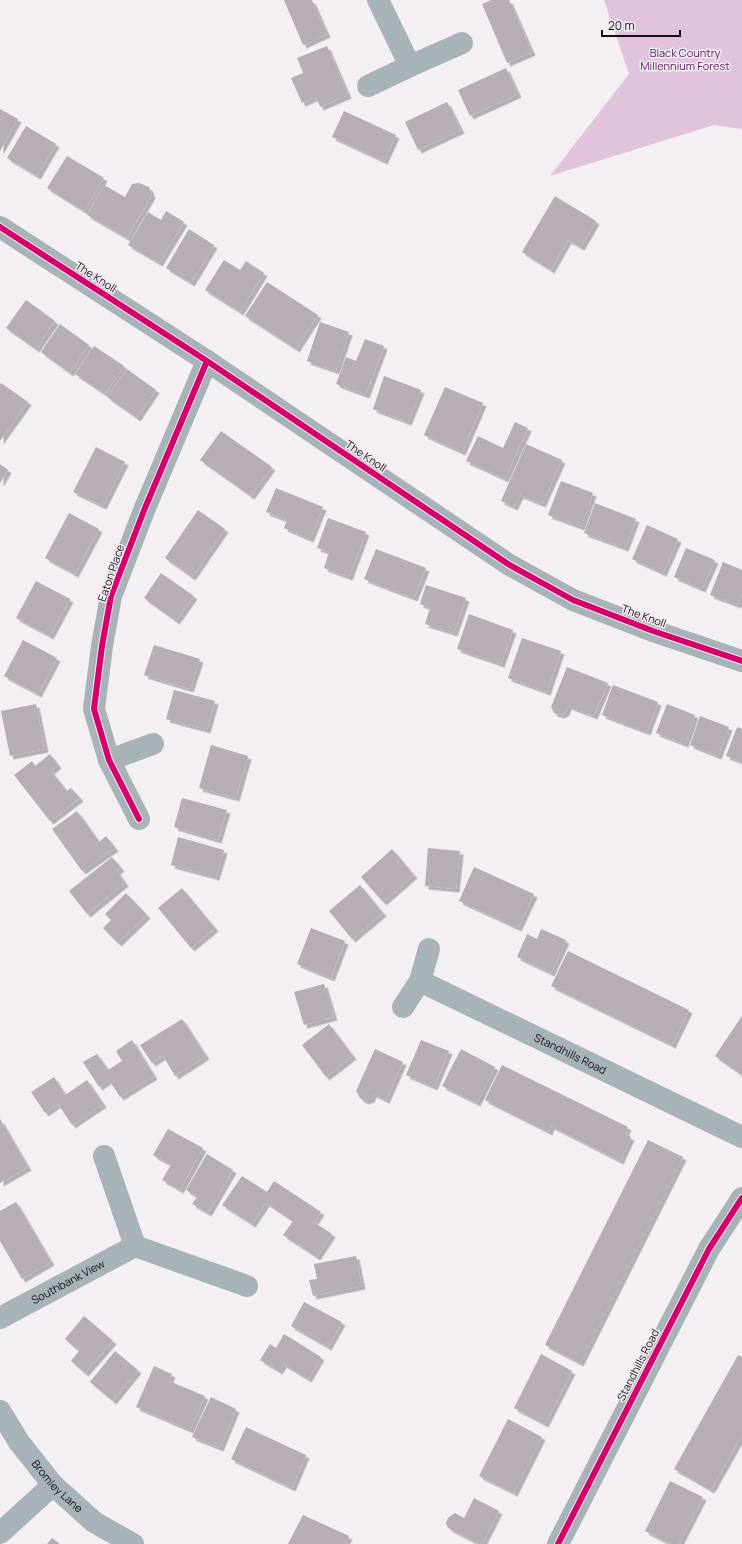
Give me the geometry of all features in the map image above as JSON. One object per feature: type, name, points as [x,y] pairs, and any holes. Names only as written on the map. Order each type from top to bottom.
[{"type":"street","points":[[378,0],[410,66]]},
{"type":"street","points":[[368,86],[462,43]]},
{"type":"street","name":"The Knoll","points":[[1,232],[207,361],[508,564],[567,596],[653,631],[742,661]]},
{"type":"street","name":"Eaton Place","points":[[139,819],[109,760],[94,709],[102,646],[111,596],[145,508],[207,361]]},
{"type":"street","points":[[109,760],[153,744]]},
{"type":"street","points":[[403,1007],[420,981],[428,949]]},
{"type":"street","name":"Standhills Road","points":[[420,981],[742,1137]]},
{"type":"street","points":[[104,1156],[135,1246],[247,1286]]},
{"type":"street","name":"Standhills Road","points":[[558,1544],[709,1249],[742,1198]]},
{"type":"street","name":"Southbank View","points":[[0,1318],[135,1246]]},
{"type":"street","name":"Bromley Lane","points":[[0,1411],[19,1442],[53,1485],[94,1522],[133,1544]]},
{"type":"street","points":[[0,1533],[53,1485]]},
{"type":"green space","name":"Black Country Millennium Forest","points":[[604,0],[742,0],[742,129],[714,125],[550,176],[629,74]]},
{"type":"building","points":[[284,0],[312,0],[327,34],[303,45]]},
{"type":"building","points":[[491,0],[509,0],[532,52],[507,63],[482,4]]},
{"type":"building","points":[[327,46],[348,95],[320,107],[316,97],[302,103],[291,78],[303,73],[297,58]]},
{"type":"building","points":[[506,68],[518,94],[470,116],[458,90]]},
{"type":"building","points":[[447,102],[461,130],[418,150],[405,122]]},
{"type":"building","points":[[0,109],[18,119],[0,151]]},
{"type":"building","points":[[344,111],[396,135],[384,161],[332,137]]},
{"type":"building","points":[[26,126],[56,144],[37,176],[7,158]]},
{"type":"building","points":[[67,156],[104,178],[84,211],[47,188]]},
{"type":"building","points":[[139,183],[149,187],[152,195],[127,238],[87,215],[104,185],[125,197],[132,184]]},
{"type":"building","points":[[555,196],[596,221],[581,247],[568,240],[551,270],[522,252]]},
{"type":"building","points":[[166,211],[184,222],[159,263],[128,245],[148,212],[161,220]]},
{"type":"building","points":[[189,229],[214,245],[191,283],[166,268]]},
{"type":"building","points":[[224,260],[240,270],[246,261],[264,273],[240,312],[205,290]]},
{"type":"building","points":[[267,282],[318,315],[296,349],[245,316]]},
{"type":"building","points":[[26,300],[55,321],[36,349],[6,328]]},
{"type":"building","points":[[320,322],[349,332],[336,371],[307,361]]},
{"type":"building","points":[[60,324],[89,345],[70,373],[41,352]]},
{"type":"building","points":[[365,339],[384,346],[366,395],[336,384],[346,357],[356,361]]},
{"type":"building","points":[[94,346],[124,366],[105,394],[75,374]]},
{"type":"building","points":[[127,369],[156,390],[137,418],[107,397]]},
{"type":"building","points":[[384,376],[421,390],[408,422],[373,409]]},
{"type":"building","points":[[1,383],[28,402],[0,441],[0,384]]},
{"type":"building","points":[[445,387],[483,403],[462,452],[424,435]]},
{"type":"building","points":[[515,422],[528,428],[505,479],[466,461],[478,436],[503,448]]},
{"type":"building","points":[[221,431],[272,467],[251,496],[200,460]]},
{"type":"building","points":[[526,444],[562,460],[542,504],[520,495],[514,507],[501,501]]},
{"type":"building","points":[[96,447],[125,462],[103,506],[73,492]]},
{"type":"building","points":[[0,464],[8,470],[0,483]]},
{"type":"building","points":[[561,481],[593,493],[581,527],[548,515]]},
{"type":"building","points":[[276,488],[323,507],[310,539],[284,528],[287,520],[266,512]]},
{"type":"building","points":[[595,503],[636,519],[625,548],[584,533]]},
{"type":"building","points":[[198,510],[225,529],[192,577],[165,558]]},
{"type":"building","points":[[69,513],[99,529],[75,574],[45,558]]},
{"type":"building","points":[[328,518],[366,532],[349,577],[324,568],[329,552],[317,548]]},
{"type":"building","points":[[647,525],[678,539],[663,573],[632,559]]},
{"type":"building","points":[[686,548],[715,560],[702,589],[674,577]]},
{"type":"building","points":[[376,549],[426,568],[414,598],[364,579]]},
{"type":"building","points":[[723,562],[742,570],[742,594],[738,605],[710,595]]},
{"type":"building","points":[[161,573],[194,596],[176,621],[144,598]]},
{"type":"building","points":[[36,581],[70,599],[50,636],[16,618]]},
{"type":"building","points":[[426,585],[466,598],[454,633],[425,624],[430,608],[420,604]]},
{"type":"building","points":[[469,614],[513,630],[501,664],[457,649]]},
{"type":"building","points":[[522,638],[561,651],[547,692],[508,678]]},
{"type":"building","points":[[23,640],[57,658],[38,694],[4,676]]},
{"type":"building","points":[[154,645],[200,659],[190,689],[144,675]]},
{"type":"building","points":[[567,667],[608,683],[594,716],[568,706],[566,712],[561,715],[554,713],[551,707]]},
{"type":"building","points":[[613,685],[658,702],[647,732],[602,715]]},
{"type":"building","points":[[174,690],[215,701],[207,730],[166,719]]},
{"type":"building","points":[[36,704],[45,749],[10,756],[1,711]]},
{"type":"building","points":[[667,704],[695,715],[685,744],[656,733]]},
{"type":"building","points":[[700,716],[729,727],[718,756],[690,745]]},
{"type":"building","points":[[737,727],[742,729],[742,762],[726,756]]},
{"type":"building","points":[[211,745],[248,756],[236,798],[199,788]]},
{"type":"building","points":[[50,754],[58,765],[51,771],[67,791],[71,788],[80,798],[50,821],[14,775],[32,761],[35,766]]},
{"type":"building","points":[[182,798],[227,810],[218,840],[174,827]]},
{"type":"building","points":[[77,811],[99,842],[106,836],[115,848],[82,871],[52,829]]},
{"type":"building","points":[[178,837],[224,850],[216,877],[171,865]]},
{"type":"building","points":[[428,848],[460,851],[456,889],[425,886]]},
{"type":"building","points":[[392,849],[414,875],[383,902],[361,877]]},
{"type":"building","points":[[112,857],[121,868],[117,871],[125,883],[87,914],[69,891]]},
{"type":"building","points":[[474,867],[534,894],[518,928],[459,901]]},
{"type":"building","points":[[360,885],[383,913],[352,939],[329,911]]},
{"type":"building","points":[[182,888],[215,928],[191,948],[158,908]]},
{"type":"building","points":[[126,893],[147,915],[118,943],[103,928],[111,920],[105,914]]},
{"type":"building","points":[[311,928],[345,941],[331,978],[297,964]]},
{"type":"building","points":[[541,929],[566,940],[551,973],[517,957],[527,934],[537,939]]},
{"type":"building","points":[[568,951],[689,1010],[672,1045],[551,986]]},
{"type":"building","points":[[324,984],[334,1017],[304,1025],[294,992]]},
{"type":"building","points":[[742,1016],[742,1075],[715,1056]]},
{"type":"building","points":[[182,1019],[206,1056],[175,1076],[163,1056],[152,1063],[140,1045]]},
{"type":"building","points":[[329,1024],[353,1056],[326,1077],[302,1045]]},
{"type":"building","points":[[132,1040],[154,1076],[120,1097],[109,1080],[99,1087],[83,1062],[97,1054],[108,1070],[122,1061],[116,1051]]},
{"type":"building","points":[[421,1040],[449,1051],[434,1087],[406,1075]]},
{"type":"building","points":[[375,1049],[403,1062],[386,1100],[373,1094],[371,1099],[365,1101],[360,1098],[356,1091]]},
{"type":"building","points":[[461,1049],[495,1067],[477,1103],[442,1086]]},
{"type":"building","points":[[502,1065],[628,1127],[625,1134],[631,1137],[620,1161],[551,1126],[549,1132],[485,1100]]},
{"type":"building","points":[[54,1077],[65,1095],[87,1080],[103,1104],[72,1125],[58,1104],[45,1113],[31,1092]]},
{"type":"building","points":[[0,1119],[28,1167],[0,1183]]},
{"type":"building","points":[[168,1129],[203,1148],[180,1190],[162,1180],[171,1165],[153,1155]]},
{"type":"building","points":[[648,1140],[683,1157],[580,1363],[545,1345]]},
{"type":"building","points":[[207,1154],[233,1170],[208,1213],[192,1204],[197,1197],[186,1190]]},
{"type":"building","points":[[242,1176],[267,1192],[274,1181],[321,1212],[314,1222],[332,1234],[317,1257],[283,1235],[293,1221],[266,1203],[252,1224],[222,1205]]},
{"type":"building","points":[[16,1202],[51,1262],[22,1279],[0,1241],[0,1211]]},
{"type":"building","points":[[356,1256],[362,1286],[313,1296],[309,1280],[317,1279],[314,1264]]},
{"type":"building","points":[[304,1302],[342,1322],[328,1347],[291,1326]]},
{"type":"building","points":[[84,1316],[113,1341],[85,1373],[71,1361],[79,1351],[65,1339]]},
{"type":"building","points":[[284,1334],[321,1357],[308,1379],[283,1364],[279,1371],[260,1360],[270,1344],[276,1348]]},
{"type":"building","points":[[115,1351],[138,1370],[113,1401],[90,1382]]},
{"type":"building","points":[[541,1354],[572,1371],[545,1424],[514,1408]]},
{"type":"building","points":[[738,1355],[742,1357],[742,1435],[711,1490],[674,1469]]},
{"type":"building","points":[[154,1366],[172,1374],[169,1381],[205,1396],[190,1430],[136,1407]]},
{"type":"building","points":[[211,1397],[236,1409],[220,1448],[192,1437]]},
{"type":"building","points":[[508,1419],[542,1437],[514,1493],[479,1476]]},
{"type":"building","points":[[246,1427],[306,1455],[292,1488],[231,1459]]},
{"type":"building","points":[[670,1481],[703,1497],[679,1544],[670,1544],[645,1531]]},
{"type":"building","points":[[474,1498],[499,1511],[482,1544],[479,1544],[448,1528],[446,1523],[448,1518],[455,1513],[464,1518]]},
{"type":"building","points":[[303,1515],[349,1536],[345,1544],[288,1544]]},
{"type":"building","points":[[52,1538],[60,1544],[47,1544]]},
{"type":"cycle path","points":[[0,227],[207,361],[508,564],[573,600],[653,631],[742,661]]},
{"type":"cycle path","points":[[139,819],[109,760],[94,709],[102,646],[111,596],[145,508],[207,361]]},
{"type":"cycle path","points":[[558,1544],[709,1249],[742,1198]]}]
